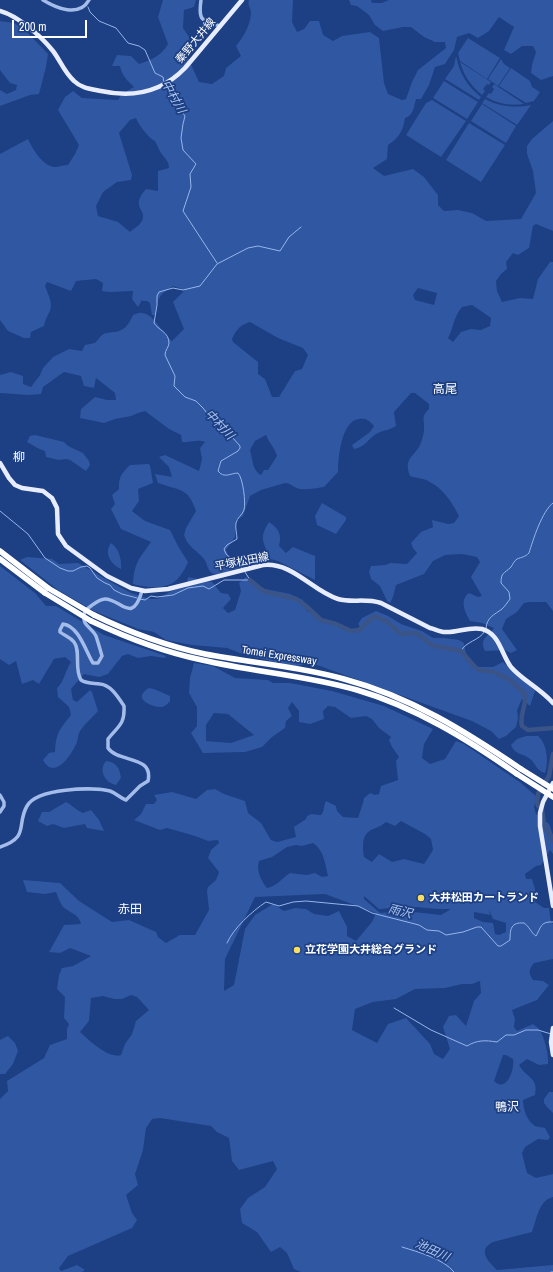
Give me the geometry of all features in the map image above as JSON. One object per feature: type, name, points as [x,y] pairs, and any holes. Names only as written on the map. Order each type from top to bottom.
[{"type":"highway","name":"Tomei Expressway","points":[[0,551],[46,591],[94,615],[143,636],[188,650],[344,678],[413,703],[455,725],[553,789]]},
{"type":"highway","name":"Tomei Expressway","points":[[0,559],[91,621],[139,642],[184,656],[227,665],[309,678],[370,694],[410,710],[438,724],[479,748],[553,797]]},
{"type":"main road","name":"秦野大井線","points":[[0,11],[14,16],[42,39],[70,77],[82,86],[88,89],[119,94],[135,94],[150,91],[168,83],[180,73],[242,0]]},
{"type":"main road","name":"平塚松田線","points":[[0,463],[15,485],[22,488],[43,491],[52,498],[57,508],[58,534],[66,546],[118,583],[142,592],[168,589],[268,564],[284,567],[320,591],[339,599],[347,601],[373,601],[438,631],[447,632],[473,628],[487,631],[495,637],[500,644],[511,667],[548,697],[553,703]]},
{"type":"main road","points":[[553,783],[543,802],[540,813],[540,826],[553,906]]},
{"type":"main road","points":[[553,1028],[551,1046],[553,1055]]},
{"type":"street","points":[[43,0],[56,7],[72,10],[85,6],[90,0]]},
{"type":"street","points":[[201,0],[201,18],[205,22],[220,26]]},
{"type":"street","points":[[0,847],[18,837],[26,806],[38,798],[54,792],[86,788],[109,791],[126,800],[140,786],[148,781],[149,772],[146,767],[113,753],[107,745],[108,739],[121,725],[124,706],[108,687],[103,684],[87,683],[81,680],[78,675],[76,644],[60,632],[63,624],[69,626],[82,640],[93,662],[98,663],[102,656],[100,648],[95,634],[84,621],[85,612],[95,603],[103,599],[126,608],[134,606],[142,592]]},
{"type":"street","points":[[0,795],[4,802],[4,806],[0,812]]},
{"type":"shaded area","points":[[163,0],[196,0],[194,7],[184,10],[183,28],[189,37],[188,58],[199,82],[212,84],[224,76],[226,68],[241,56],[236,46],[248,27],[251,13],[248,3],[249,0],[293,0],[292,22],[297,32],[304,29],[310,21],[319,21],[323,35],[333,41],[342,36],[370,32],[379,38],[384,83],[388,94],[402,100],[406,99],[418,70],[446,48],[445,42],[435,42],[424,37],[411,27],[383,31],[375,25],[369,15],[357,6],[351,5],[349,0],[371,0],[372,3],[382,3],[389,0],[553,0],[553,76],[541,80],[531,73],[536,52],[533,46],[522,46],[511,54],[504,50],[514,27],[499,17],[489,31],[478,38],[469,33],[457,37],[454,50],[445,64],[435,67],[429,85],[421,99],[416,99],[413,111],[408,117],[405,118],[400,134],[388,145],[387,159],[373,168],[384,176],[413,169],[424,177],[438,195],[438,205],[444,211],[458,210],[472,213],[486,221],[521,219],[536,193],[533,171],[527,154],[527,146],[532,139],[553,121],[553,231],[536,224],[533,226],[529,248],[518,255],[513,253],[506,262],[507,269],[496,281],[497,291],[502,302],[520,298],[533,299],[538,279],[550,262],[553,262],[553,611],[546,602],[524,603],[517,612],[506,619],[502,629],[517,650],[511,653],[505,650],[485,651],[483,647],[484,640],[494,628],[482,623],[470,621],[466,614],[464,599],[466,596],[469,593],[478,597],[482,596],[471,577],[480,562],[477,557],[462,554],[445,555],[433,561],[424,574],[396,585],[390,603],[387,601],[380,586],[371,579],[369,572],[371,566],[386,565],[390,563],[407,564],[417,553],[411,543],[421,532],[433,527],[432,520],[448,524],[454,523],[459,516],[450,500],[434,484],[426,480],[410,476],[408,470],[409,461],[420,445],[424,433],[424,417],[429,409],[429,404],[415,393],[411,393],[394,412],[396,426],[378,433],[358,448],[354,449],[352,445],[370,432],[374,426],[366,419],[355,420],[350,424],[346,429],[341,443],[338,472],[324,487],[300,489],[285,483],[261,490],[250,496],[243,516],[236,520],[235,537],[226,550],[229,557],[239,568],[214,574],[210,572],[204,559],[190,546],[184,535],[186,528],[196,511],[193,503],[182,491],[158,483],[155,474],[172,477],[169,467],[159,457],[165,455],[199,471],[202,459],[200,448],[205,442],[182,442],[181,435],[169,429],[145,411],[104,423],[80,418],[81,409],[95,397],[107,400],[116,400],[115,393],[96,378],[94,388],[84,386],[81,376],[64,372],[43,387],[41,394],[29,395],[0,393],[0,375],[11,372],[23,376],[23,384],[31,387],[40,375],[43,368],[53,357],[69,349],[82,351],[85,345],[95,343],[104,334],[117,332],[123,329],[133,315],[141,313],[147,314],[172,341],[184,329],[173,302],[185,290],[173,286],[164,292],[158,301],[155,315],[152,315],[150,303],[147,301],[142,300],[138,307],[132,299],[133,291],[102,291],[103,283],[96,279],[76,281],[71,291],[47,282],[45,286],[51,302],[51,308],[44,326],[31,332],[30,338],[24,338],[8,331],[0,320],[0,154],[28,139],[38,156],[46,164],[55,167],[68,165],[79,145],[58,110],[65,97],[73,91],[82,98],[118,100],[122,94],[134,87],[123,75],[120,66],[112,66],[117,55],[131,56],[139,64],[152,59],[162,52],[168,44],[158,17]],"holes":[[[136,118],[144,131],[155,141],[169,166],[169,168],[158,171],[158,191],[146,189],[141,195],[139,204],[143,214],[142,221],[130,232],[118,222],[98,216],[96,206],[103,192],[117,182],[131,180],[132,175],[119,133],[130,120]],[[418,288],[437,293],[434,305],[415,300],[413,295]],[[472,305],[481,311],[491,318],[490,326],[481,330],[471,329],[461,332],[453,342],[448,338],[457,315],[462,307]],[[250,322],[278,338],[303,348],[308,355],[302,369],[295,371],[279,397],[272,397],[265,379],[258,374],[258,362],[233,342],[232,339],[235,333]],[[266,435],[277,456],[268,470],[264,470],[261,475],[254,468],[250,450],[255,441]]]},
{"type":"shaded area","points":[[0,21],[14,23],[24,29],[48,54],[39,94],[30,95],[0,106],[0,90],[7,94],[16,90],[17,85],[10,83],[0,70]]},
{"type":"shaded area","points":[[468,38],[500,58],[487,79],[460,61],[458,53]]},
{"type":"shaded area","points":[[456,56],[465,79],[481,97],[479,100],[445,79],[454,66]]},
{"type":"shaded area","points":[[501,59],[504,64],[510,68],[498,86],[488,79]]},
{"type":"shaded area","points":[[460,62],[491,82],[483,89],[485,91],[482,95],[468,80]]},
{"type":"shaded area","points":[[511,68],[530,81],[532,87],[540,92],[534,101],[526,103],[499,86]]},
{"type":"shaded area","points":[[444,81],[478,102],[467,119],[433,98]]},
{"type":"shaded area","points":[[494,84],[524,104],[505,104],[486,97],[489,93],[491,94],[494,89],[492,87]]},
{"type":"shaded area","points":[[485,99],[496,104],[507,106],[531,105],[517,125],[482,103]]},
{"type":"shaded area","points":[[432,100],[466,121],[441,157],[406,135],[426,103]]},
{"type":"shaded area","points":[[482,104],[516,126],[506,143],[471,121]]},
{"type":"shaded area","points":[[469,123],[505,145],[481,182],[446,160]]},
{"type":"shaded area","points":[[35,435],[64,442],[68,446],[83,453],[90,465],[86,471],[70,460],[59,460],[46,457],[45,451],[27,442],[30,436]]},
{"type":"shaded area","points":[[130,465],[150,465],[153,483],[138,489],[139,501],[132,511],[145,521],[170,530],[188,562],[183,572],[174,582],[159,587],[146,587],[133,584],[136,566],[151,542],[121,529],[111,509],[115,504],[112,495],[119,489],[119,481],[124,471]]},
{"type":"shaded area","points":[[322,503],[346,517],[346,520],[336,534],[317,525],[315,516]]},
{"type":"shaded area","points":[[269,522],[279,532],[279,546],[286,553],[293,547],[315,556],[315,580],[278,561],[270,559],[263,540],[264,533]]},
{"type":"shaded area","points":[[111,543],[114,545],[119,554],[121,569],[112,562],[108,555]]},
{"type":"shaded area","points":[[27,557],[52,559],[59,564],[78,563],[131,593],[150,599],[158,599],[173,590],[186,587],[188,577],[212,582],[221,593],[228,594],[231,599],[223,608],[228,613],[235,610],[241,591],[239,583],[246,577],[265,589],[290,594],[303,600],[307,611],[331,622],[357,631],[361,628],[358,624],[362,618],[376,611],[401,624],[422,631],[433,638],[459,640],[464,643],[465,651],[468,657],[478,667],[493,667],[503,662],[535,691],[530,706],[522,699],[517,710],[518,718],[516,727],[506,736],[499,739],[491,731],[472,721],[317,665],[288,665],[245,655],[227,648],[192,645],[166,640],[154,632],[138,629],[94,611],[58,590],[20,560]]},
{"type":"shaded area","points":[[0,566],[35,593],[46,606],[56,606],[104,635],[166,656],[165,658],[151,656],[138,658],[128,654],[122,656],[108,674],[99,677],[84,674],[71,689],[73,700],[77,702],[90,690],[98,711],[85,724],[79,733],[75,747],[67,759],[57,767],[52,768],[47,766],[43,760],[49,753],[55,752],[56,740],[59,732],[71,715],[69,707],[58,697],[57,688],[71,662],[65,657],[54,659],[39,684],[33,680],[22,684],[16,661],[9,665],[0,659]]},
{"type":"shaded area","points":[[194,663],[213,666],[235,678],[268,680],[273,683],[290,683],[332,691],[384,706],[433,729],[424,744],[422,758],[430,764],[445,759],[456,741],[464,744],[521,783],[537,797],[534,807],[536,814],[549,824],[553,835],[553,854],[550,850],[541,865],[536,866],[525,874],[526,879],[532,879],[535,889],[535,902],[544,908],[549,908],[551,923],[553,924],[553,959],[534,963],[530,969],[530,975],[533,980],[543,981],[549,985],[537,1000],[512,1010],[515,1019],[514,1027],[517,1031],[533,1024],[538,1027],[547,1050],[548,1064],[539,1065],[527,1059],[519,1065],[534,1081],[536,1089],[535,1095],[523,1100],[526,1114],[532,1124],[545,1128],[550,1137],[548,1140],[538,1139],[525,1147],[522,1153],[527,1173],[536,1178],[553,1174],[553,1197],[544,1202],[541,1206],[532,1232],[493,1242],[488,1245],[485,1252],[490,1263],[497,1270],[553,1265],[553,1272],[301,1272],[294,1269],[287,1253],[280,1247],[271,1252],[257,1232],[242,1223],[240,1209],[248,1198],[265,1187],[277,1169],[273,1161],[239,1170],[232,1161],[229,1138],[217,1132],[211,1126],[160,1118],[152,1119],[146,1128],[143,1150],[135,1174],[138,1185],[126,1195],[132,1213],[137,1220],[132,1228],[68,1256],[59,1268],[61,1271],[77,1265],[85,1270],[82,1272],[0,1272],[0,1099],[8,1091],[7,1081],[44,1058],[50,1045],[67,1039],[67,1029],[69,1024],[64,1018],[65,997],[57,989],[59,975],[62,968],[73,966],[91,956],[70,948],[60,953],[49,952],[64,925],[81,924],[80,921],[76,916],[63,907],[56,892],[45,894],[27,892],[23,880],[60,883],[79,901],[112,922],[129,920],[156,932],[158,937],[166,943],[180,935],[195,935],[209,910],[208,887],[216,880],[219,872],[208,858],[211,850],[219,843],[218,840],[208,841],[167,828],[160,830],[134,820],[141,814],[146,804],[154,804],[157,800],[154,795],[172,792],[196,799],[207,790],[215,789],[224,794],[245,801],[248,813],[261,823],[271,840],[277,842],[296,837],[294,827],[311,814],[321,815],[326,801],[336,806],[337,811],[343,817],[358,818],[364,798],[370,793],[375,795],[379,794],[381,786],[398,780],[396,761],[399,757],[389,740],[391,737],[379,728],[372,719],[366,716],[351,718],[335,707],[328,706],[323,711],[324,719],[310,724],[299,722],[299,711],[292,702],[288,708],[292,716],[286,721],[285,728],[272,737],[262,747],[245,752],[203,753],[191,733],[197,726],[197,707],[189,693],[190,678]],"holes":[[[214,713],[228,714],[254,735],[231,743],[206,741],[206,725]],[[401,821],[425,834],[431,839],[433,850],[424,864],[404,859],[392,862],[379,854],[372,862],[364,857],[363,842],[366,835],[371,830],[386,822],[395,826]],[[313,843],[317,846],[324,858],[328,876],[322,877],[315,873],[307,875],[290,873],[277,884],[267,888],[260,875],[258,868],[259,861],[272,857],[287,847],[296,845],[302,846]],[[325,894],[376,913],[372,922],[356,941],[347,936],[347,927],[339,911],[328,916],[314,914],[306,909],[295,908],[284,911],[273,904],[255,915],[245,929],[234,985],[224,991],[225,959],[255,897]],[[364,896],[379,909],[403,906],[451,909],[441,915],[405,911],[380,913],[364,899]],[[489,910],[493,919],[506,923],[506,932],[499,935],[495,934],[493,923],[483,922],[474,918],[474,912],[490,915]],[[480,981],[481,993],[474,1001],[466,1026],[456,1015],[449,1016],[443,1027],[450,1049],[443,1059],[434,1054],[430,1044],[406,1018],[388,1024],[377,1043],[352,1030],[355,1009],[373,1002],[396,999],[415,989],[445,988],[462,984],[472,984]],[[131,995],[137,997],[149,1010],[136,1021],[132,1034],[125,1044],[121,1055],[105,1052],[80,1032],[89,1021],[91,998],[103,996],[114,999],[122,999]],[[503,1055],[506,1055],[513,1059],[513,1068],[509,1078],[503,1084],[499,1084],[494,1081]]]},
{"type":"shaded area","points":[[149,688],[170,696],[170,701],[162,707],[147,703],[142,698],[142,695]]},
{"type":"shaded area","points":[[526,736],[538,736],[541,739],[547,758],[545,773],[540,771],[529,758],[516,752],[512,748],[511,745],[517,739]]},
{"type":"shaded area","points":[[106,761],[115,764],[119,769],[121,778],[116,785],[109,782],[104,776],[103,768]]},
{"type":"shaded area","points":[[66,802],[83,813],[91,810],[99,820],[104,831],[87,828],[85,824],[64,828],[53,824],[47,826],[38,821],[42,812],[49,812]]},
{"type":"shaded area","points":[[8,1036],[15,1043],[18,1051],[13,1064],[5,1074],[0,1074],[0,1040]]},
{"type":"shaded area","points":[[549,1092],[553,1092],[553,1113],[544,1103],[544,1099]]},
{"type":"waterway","name":"中村川","points":[[88,7],[90,12],[99,21],[116,28],[128,43],[139,46],[145,50],[155,73],[163,77],[164,83]]},
{"type":"waterway","name":"中村川","points":[[165,86],[185,116],[181,138],[183,150],[196,164],[190,174],[191,187],[183,211],[217,263]]},
{"type":"waterway","name":"中村川","points":[[242,568],[226,554],[224,549],[227,545],[237,539],[236,523],[245,507],[243,485],[238,473],[223,475],[218,471],[221,461],[238,451],[240,446],[196,401],[185,397],[174,386],[175,376],[165,355],[169,344],[169,339],[154,323],[157,296],[159,292],[173,288],[183,290],[200,286],[217,264],[248,248],[258,246],[280,251],[289,237],[301,227]]},
{"type":"waterway","points":[[486,628],[489,619],[502,609],[510,599],[509,592],[501,583],[502,575],[517,559],[529,553],[535,534],[545,512],[553,503]]},
{"type":"waterway","points":[[0,511],[28,534],[45,558],[60,568],[73,571],[87,566],[97,578],[110,585],[114,590],[137,598]]},
{"type":"waterway","name":"中村川","points":[[245,572],[250,580]]},
{"type":"waterway","points":[[140,599],[145,600],[151,596],[157,597],[173,595],[188,588],[203,586],[209,589],[224,580],[249,580]]},
{"type":"waterway","name":"中村川","points":[[250,580],[263,591],[296,599],[321,620],[336,624],[351,631],[359,630],[374,616],[386,621],[401,634],[418,634],[430,644],[435,646],[461,651],[479,670],[494,672],[510,680],[525,694],[525,702],[521,718],[522,726],[528,730],[553,728]]},
{"type":"waterway","points":[[461,651],[466,645],[479,637],[485,631]]},
{"type":"waterway","name":"中村川","points":[[553,754],[549,776],[538,794],[537,802],[538,806],[542,810],[544,824],[553,841]]},
{"type":"waterway","name":"雨沢","points":[[227,943],[244,921],[266,902],[279,906],[293,902],[306,901],[358,906],[372,913],[419,925],[427,930],[439,931],[446,935],[481,927],[498,946],[501,946],[510,940],[512,927],[516,924],[524,923],[536,936],[543,924],[553,922]]},
{"type":"waterway","points":[[394,1008],[431,1030],[467,1046],[481,1041],[497,1042],[506,1035],[514,1035],[526,1030],[538,1030],[551,1034]]},
{"type":"waterway","name":"池田川","points":[[402,1247],[444,1263],[454,1272]]},
{"type":"place","name":"大井松田カートランド","points":[[421,898]]},
{"type":"place","name":"立花学園大井総合グランド","points":[[297,950]]},
{"type":"district","name":"高尾","points":[[445,390]]},
{"type":"district","name":"柳","points":[[19,458]]},
{"type":"district","name":"赤田","points":[[130,910]]},
{"type":"district","name":"鴨沢","points":[[507,1108]]}]
